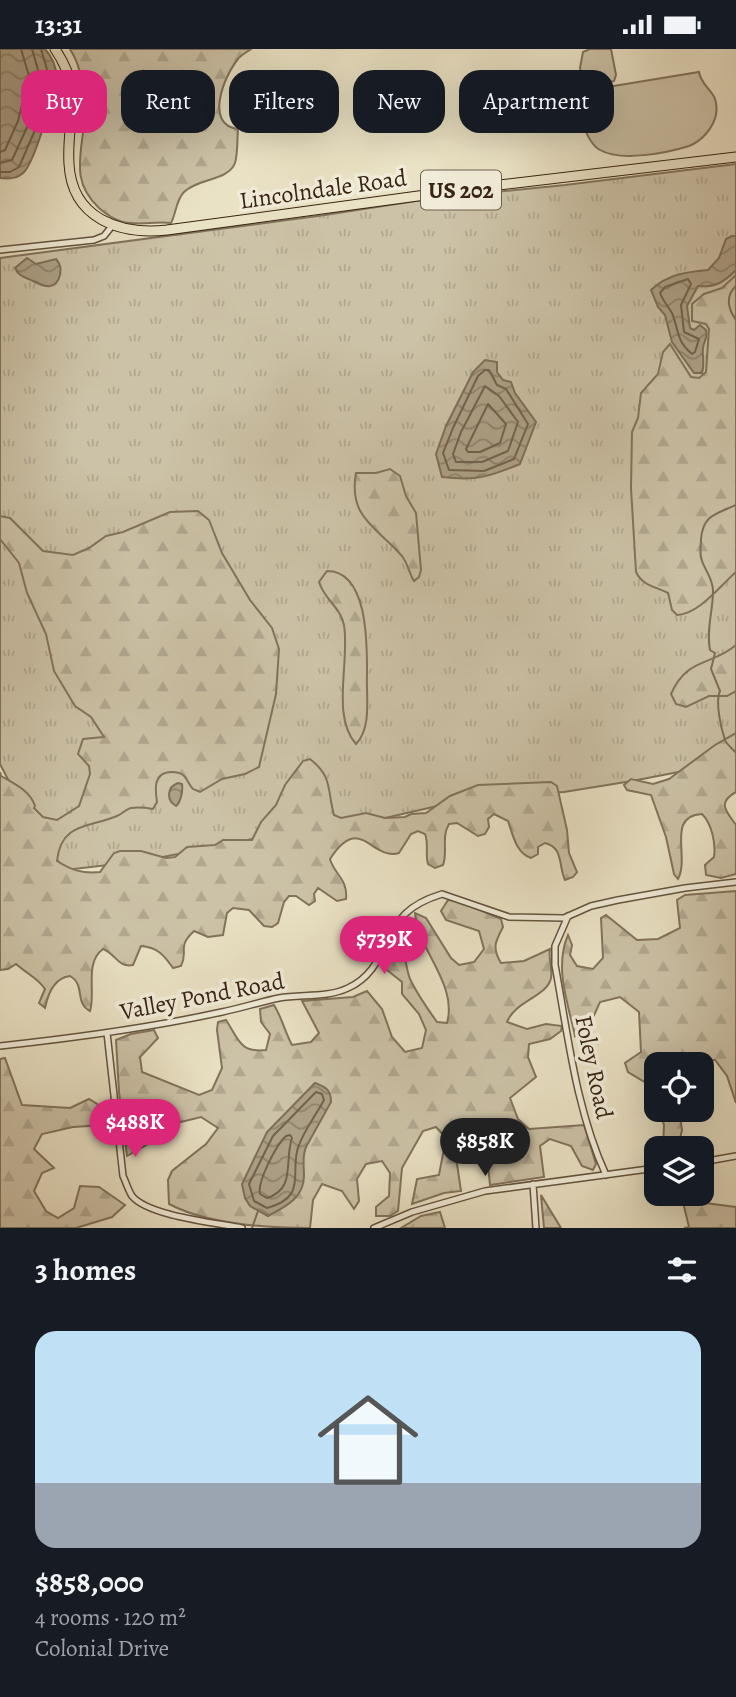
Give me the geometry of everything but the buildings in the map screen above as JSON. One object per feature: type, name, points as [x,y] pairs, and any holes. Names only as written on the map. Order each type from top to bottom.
[{"type":"main road","points":[[55,49],[67,70],[72,89],[73,108],[68,157],[73,184],[91,212],[113,226]]},
{"type":"main road","name":"Lincolndale Road","points":[[113,226],[134,231],[167,230],[499,185],[736,157]]},
{"type":"street","points":[[0,250],[94,240],[104,236],[113,226]]},
{"type":"street","name":"Valley Pond Road","points":[[0,1046],[107,1033],[220,1013],[276,999],[327,994],[347,989],[374,969],[405,914],[420,903],[442,894],[509,917],[568,916],[591,906],[618,900],[685,888],[736,883]]},
{"type":"street","name":"Foley Road","points":[[568,916],[555,946],[555,965],[585,1117],[596,1154],[607,1175]]},
{"type":"street","points":[[107,1033],[123,1175],[132,1196],[142,1205],[164,1212],[239,1227]]},
{"type":"street","points":[[714,1160],[736,1156]]},
{"type":"street","points":[[374,1228],[412,1212],[460,1197],[533,1184],[644,1170]]},
{"type":"street","points":[[533,1184],[536,1228]]},
{"type":"green space","points":[[70,49],[251,49],[229,70],[220,99],[219,110],[222,119],[229,126],[229,133],[238,133],[235,163],[231,169],[184,192],[171,223],[135,224],[107,215],[84,189],[80,158],[83,133],[107,133],[107,70],[79,70]]},
{"type":"green space","points":[[590,49],[611,49],[616,75],[614,81],[614,70],[580,70],[583,52]]},
{"type":"green space","points":[[699,72],[715,100],[716,115],[706,134],[689,146],[657,154],[609,154],[594,145],[587,133],[614,133],[614,86]]},
{"type":"green space","points":[[736,164],[736,740],[694,769],[564,792],[472,798],[385,818],[262,837],[143,861],[65,870],[34,829],[0,764],[0,258],[435,198]]},
{"type":"green space","points":[[736,275],[736,572],[701,605],[677,615],[672,610],[668,593],[646,583],[636,572],[631,488],[632,432],[638,418],[641,393],[658,374],[663,352],[670,344],[691,377],[699,378],[706,372],[709,329],[706,324],[692,321],[692,304],[704,294],[722,288]]},
{"type":"green space","points":[[390,469],[400,476],[406,496],[416,513],[421,570],[414,581],[402,556],[367,521],[356,501],[356,473],[376,473]]},
{"type":"green space","points":[[198,511],[209,520],[222,553],[250,600],[272,628],[279,649],[276,694],[259,767],[245,774],[222,779],[200,792],[193,789],[182,774],[175,772],[161,775],[157,782],[157,802],[153,809],[127,809],[117,816],[78,828],[64,839],[57,861],[77,871],[100,872],[114,853],[120,851],[141,851],[166,858],[175,857],[187,847],[215,845],[223,840],[252,840],[261,822],[276,805],[285,785],[303,761],[310,759],[326,778],[334,815],[341,818],[366,813],[385,818],[405,817],[426,813],[450,796],[478,785],[551,782],[557,786],[569,853],[577,872],[573,877],[565,880],[558,853],[551,845],[545,843],[538,847],[538,854],[531,858],[526,856],[516,843],[508,821],[494,814],[488,819],[489,827],[485,834],[478,836],[457,823],[449,824],[445,834],[443,865],[435,868],[428,864],[425,834],[418,831],[411,834],[399,853],[389,854],[365,841],[350,839],[340,846],[330,859],[345,886],[346,899],[337,901],[318,888],[314,894],[315,901],[309,905],[296,896],[289,896],[284,902],[278,923],[272,927],[264,926],[249,910],[233,908],[227,913],[223,935],[208,937],[194,931],[184,945],[181,966],[173,968],[160,952],[147,947],[141,946],[133,965],[120,963],[103,949],[97,955],[92,970],[90,1011],[82,1003],[78,984],[70,976],[64,977],[53,987],[45,1008],[39,1003],[45,989],[36,979],[16,964],[0,970],[0,772],[1,776],[26,792],[33,801],[34,808],[43,817],[57,820],[79,806],[90,774],[89,766],[78,754],[83,739],[104,737],[91,717],[75,706],[54,671],[46,634],[27,593],[19,563],[0,539],[0,516],[10,518],[43,551],[73,555],[106,536],[123,532],[170,512]]},
{"type":"green space","points":[[327,571],[341,574],[351,583],[363,613],[367,647],[367,711],[364,729],[356,744],[344,719],[344,625],[340,613],[319,582]]},
{"type":"green space","points":[[736,645],[736,691],[727,696],[709,696],[686,707],[676,704],[671,694],[685,674],[700,663],[727,652]]},
{"type":"green space","points":[[736,733],[736,792],[726,800],[725,808],[736,825],[736,874],[721,878],[706,875],[705,865],[714,857],[714,846],[711,829],[702,814],[691,816],[682,830],[682,860],[678,879],[674,874],[666,837],[651,795],[627,790],[624,785],[631,779],[653,784],[669,779]]},
{"type":"green space","points":[[736,891],[736,1103],[727,1076],[714,1060],[714,1052],[644,1052],[644,1082],[628,1072],[625,1063],[641,1052],[639,1012],[620,997],[600,1002],[591,1022],[575,1036],[562,972],[568,935],[572,945],[570,955],[577,966],[593,969],[603,958],[601,918],[606,915],[637,940],[658,939],[680,928],[677,900],[685,895]]},
{"type":"green space","points":[[448,900],[459,901],[501,919],[503,927],[496,941],[496,949],[501,963],[524,961],[550,949],[551,978],[548,984],[544,990],[517,1009],[507,1022],[527,1029],[546,1024],[562,1026],[561,1031],[550,1039],[529,1044],[528,1057],[536,1077],[510,1098],[518,1119],[529,1129],[584,1125],[596,1164],[593,1170],[582,1166],[571,1146],[550,1139],[540,1146],[544,1177],[490,1185],[487,1155],[478,1141],[465,1140],[456,1157],[461,1191],[444,1193],[412,1204],[417,1179],[439,1175],[446,1138],[436,1127],[423,1131],[402,1168],[398,1211],[390,1216],[376,1216],[376,1207],[389,1196],[390,1173],[382,1161],[366,1164],[357,1179],[359,1201],[354,1209],[342,1191],[322,1184],[313,1200],[310,1228],[257,1226],[219,1220],[169,1204],[168,1180],[172,1171],[206,1144],[218,1128],[201,1117],[169,1125],[150,1143],[127,1156],[116,1040],[154,1030],[158,1038],[140,1057],[142,1072],[199,1095],[212,1090],[222,1068],[218,1022],[226,1020],[245,1047],[266,1050],[270,1034],[261,1022],[260,1009],[274,1005],[292,1045],[311,1042],[319,1033],[302,1001],[353,997],[367,991],[382,1009],[392,1037],[405,1052],[422,1048],[426,1030],[419,1014],[402,994],[402,982],[387,970],[389,954],[396,943],[402,951],[410,979],[422,1001],[437,1022],[447,1023],[447,995],[423,941],[415,913],[426,918],[451,958],[459,965],[474,962],[484,949],[479,931],[446,920],[441,911]]},
{"type":"green space","points":[[5,1058],[22,1105],[70,1108],[89,1099],[110,1112],[105,1125],[73,1127],[42,1134],[34,1149],[54,1168],[42,1173],[34,1191],[46,1211],[58,1218],[74,1208],[80,1186],[99,1187],[125,1205],[112,1217],[76,1228],[0,1228],[0,1059]]},
{"type":"green space","points":[[663,1122],[681,1122],[681,1136],[664,1136]]},
{"type":"green space","points":[[541,1195],[561,1228],[544,1228]]},
{"type":"green space","points":[[714,1204],[736,1207],[736,1228],[684,1228],[689,1227],[684,1206]]},
{"type":"green space","points":[[440,1212],[445,1228],[401,1228],[421,1216]]},
{"type":"water","points":[[0,49],[45,49],[55,70],[21,70],[21,133],[41,133],[34,153],[25,171],[19,176],[0,178]]},
{"type":"water","points":[[736,236],[736,270],[719,283],[698,286],[687,306],[690,328],[694,330],[700,325],[706,330],[702,373],[694,373],[672,342],[665,315],[658,307],[651,290],[671,277],[708,270],[719,258],[726,239]]},
{"type":"water","points":[[27,258],[36,264],[56,259],[60,265],[60,275],[56,284],[45,286],[18,273],[15,268]]},
{"type":"water","points":[[485,360],[497,362],[497,372],[503,380],[511,382],[515,393],[536,422],[520,464],[482,477],[442,477],[436,454],[446,426],[473,372]]},
{"type":"water","points":[[178,783],[182,784],[182,789],[176,806],[169,794],[172,787]]},
{"type":"water","points":[[315,1083],[327,1089],[331,1102],[306,1147],[301,1190],[292,1201],[268,1216],[250,1206],[242,1184],[267,1132]]},
{"type":"waterway","points":[[736,286],[730,294],[729,303],[736,320]]},
{"type":"waterway","points":[[736,505],[712,516],[704,525],[700,553],[713,587],[709,643],[710,650],[715,653],[711,669],[720,691],[720,722],[726,742],[736,753]]},
{"type":"waterway","points":[[252,1228],[258,1211]]}]
